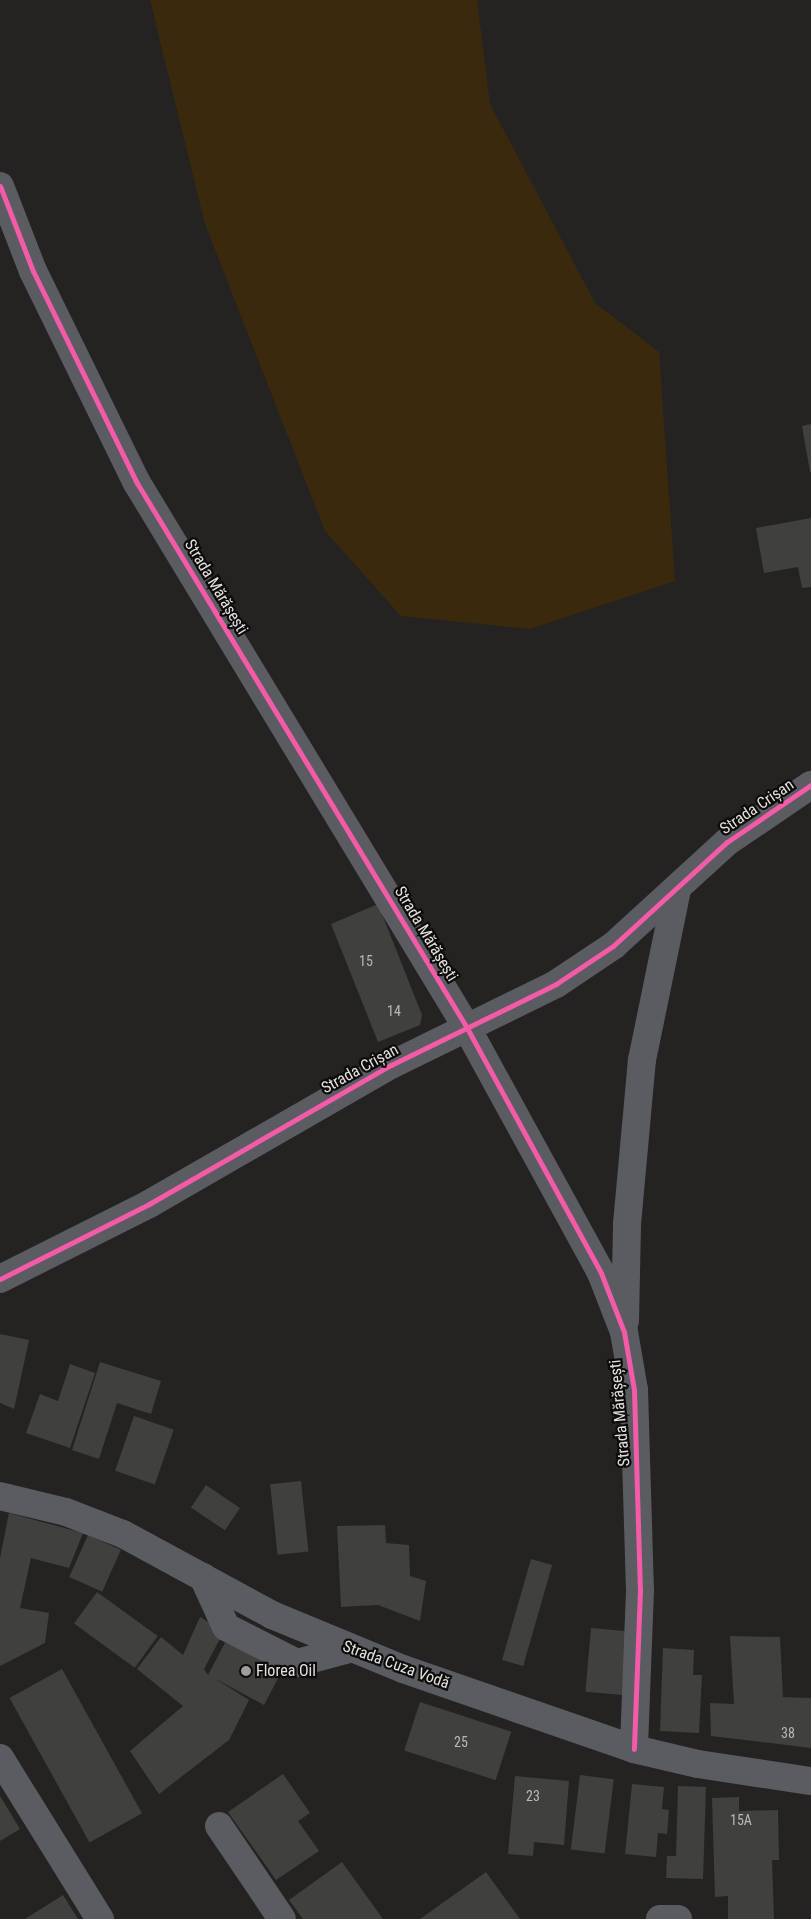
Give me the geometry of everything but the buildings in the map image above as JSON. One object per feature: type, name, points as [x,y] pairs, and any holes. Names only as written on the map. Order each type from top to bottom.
[{"type":"street","name":"Strada Mărășești","points":[[0,186],[33,271],[138,483],[467,1028],[601,1273],[624,1332],[634,1390],[639,1519],[634,1749]]},
{"type":"street","name":"Strada Crișan","points":[[0,1279],[149,1204],[391,1065],[556,984],[613,946],[727,842],[811,785]]},
{"type":"street","points":[[624,1332],[627,1224],[642,1060],[677,889]]},
{"type":"street","name":"Strada Cuza Vodă","points":[[0,1496],[66,1512],[123,1534],[272,1615],[349,1649],[634,1749],[698,1764],[811,1781]]},
{"type":"street","points":[[0,1758],[100,1919]]},
{"type":"street","points":[[219,1826],[282,1919]]},
{"type":"street","points":[[660,1919],[678,1919]]},
{"type":"shaded area","points":[[150,0],[477,0],[490,104],[595,303],[659,352],[675,581],[530,629],[401,616],[325,531],[205,224]]},
{"type":"cycle path","points":[[0,186],[33,271],[137,483],[467,1028],[601,1273],[624,1332],[634,1390],[640,1590],[634,1749]]},
{"type":"cycle path","points":[[0,1279],[149,1204],[391,1065],[556,984],[613,946],[727,842],[811,785]]},
{"type":"place","name":"Florea Oil","points":[[246,1671]]}]
